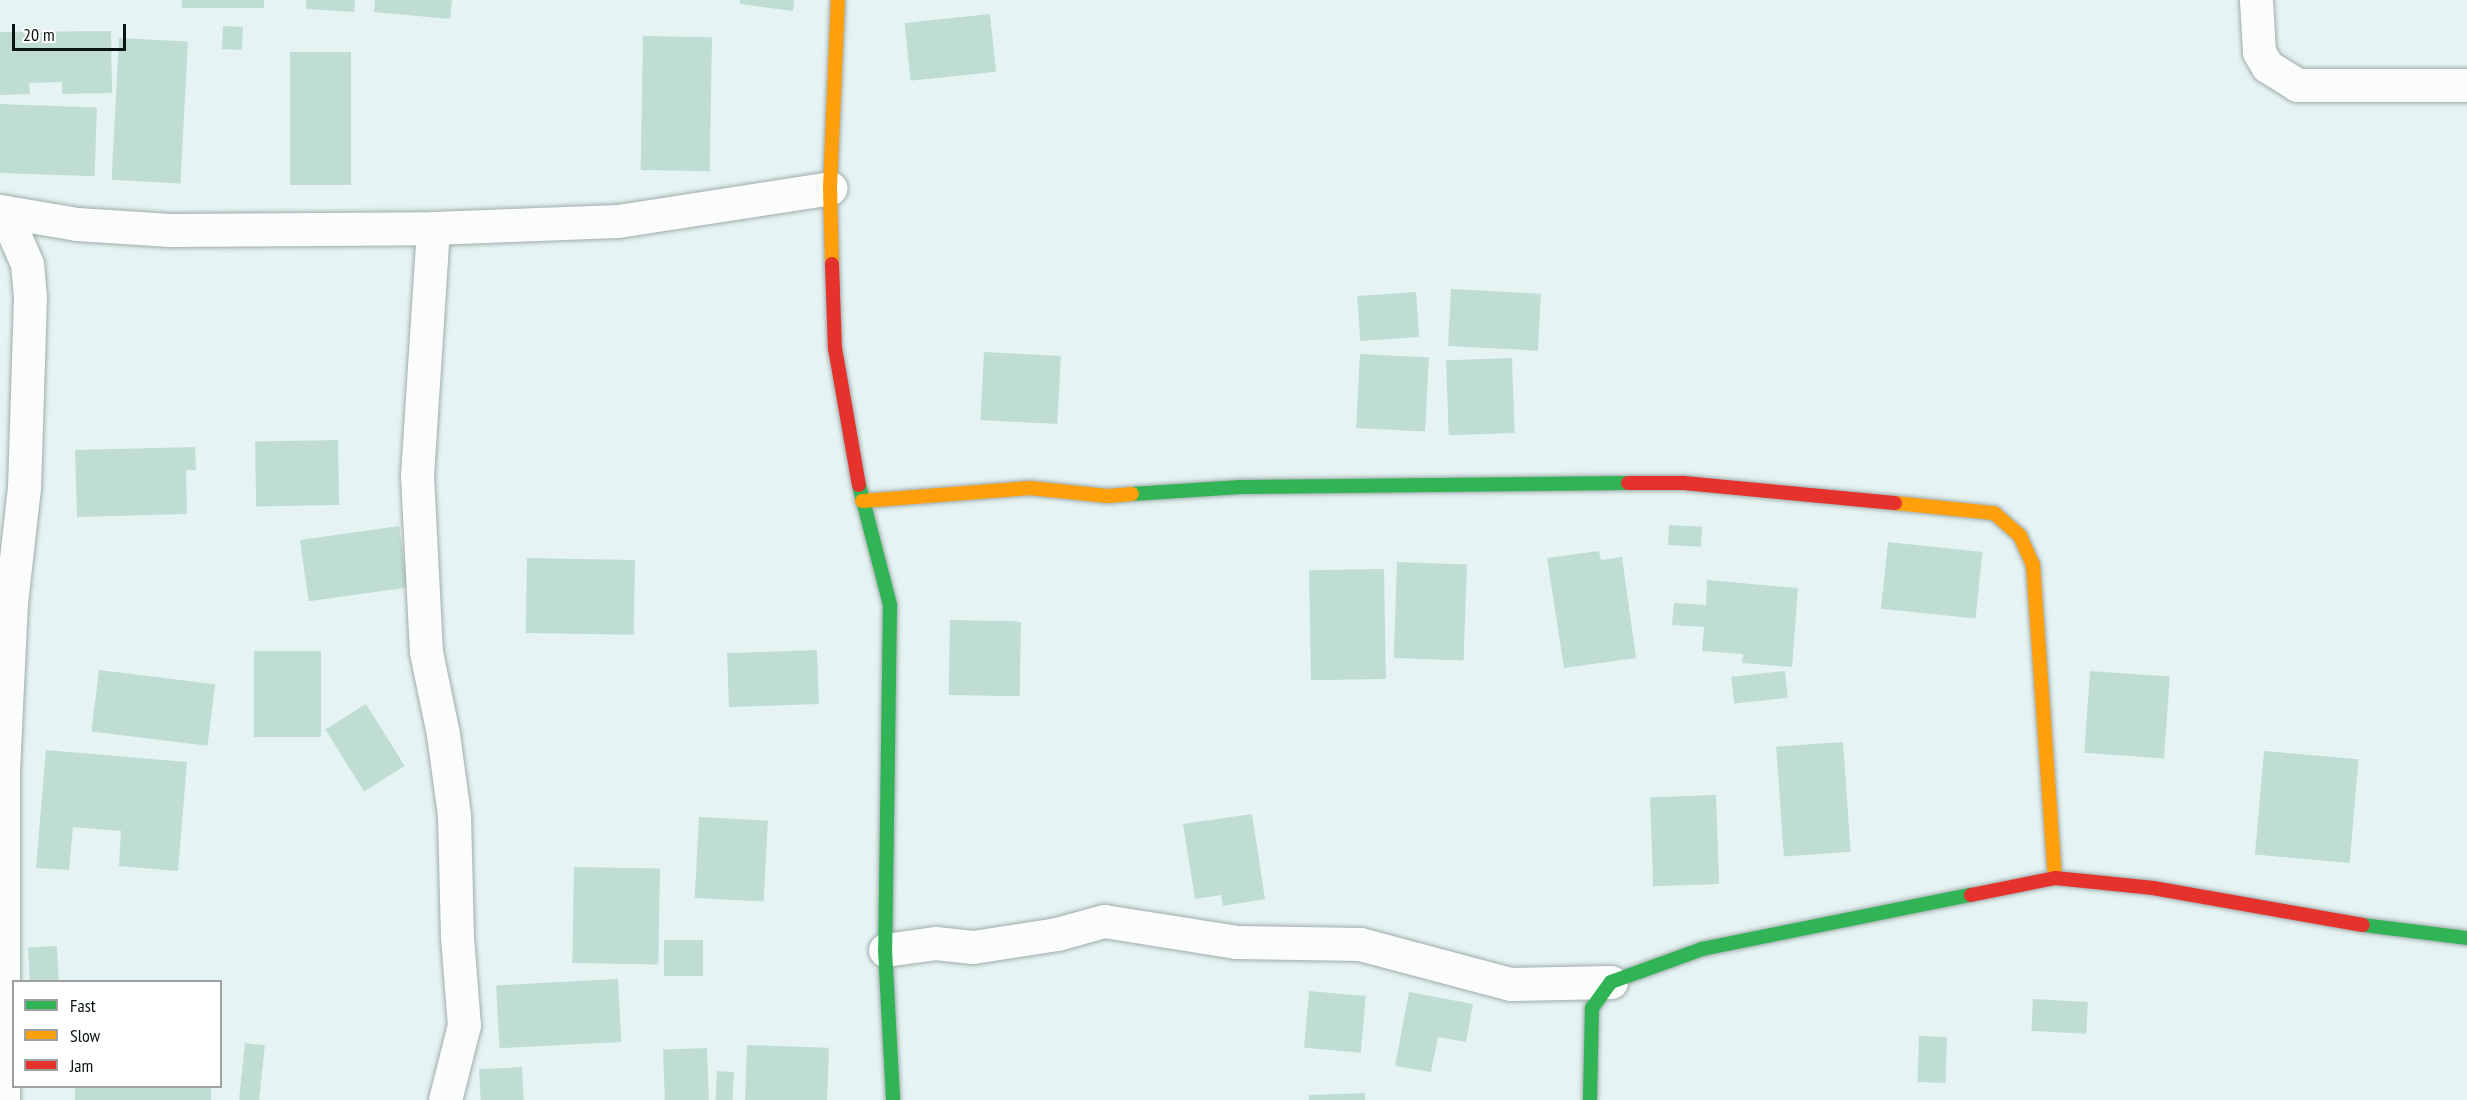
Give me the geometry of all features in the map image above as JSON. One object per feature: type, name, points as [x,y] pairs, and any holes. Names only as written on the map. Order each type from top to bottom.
[{"type":"street","points":[[838,0],[830,188],[835,348],[862,501],[890,605],[885,950],[893,1100]]},
{"type":"street","points":[[2256,0],[2259,52],[2267,66],[2297,85],[2467,85]]},
{"type":"street","points":[[3,212],[77,224],[170,230],[433,228],[618,221],[830,188]]},
{"type":"street","points":[[3,212],[27,264],[30,297],[24,488],[11,603],[3,771],[3,1100]]},
{"type":"street","points":[[433,228],[417,475],[426,652],[443,734],[454,815],[456,937],[464,1025],[445,1100]]},
{"type":"street","points":[[862,501],[1030,488],[1108,496],[1241,487],[1683,483],[1994,513],[2020,536],[2033,566],[2055,878]]},
{"type":"street","points":[[885,950],[935,943],[973,947],[1057,934],[1104,921],[1237,942],[1360,944],[1510,984],[1611,982],[1702,949],[2055,878],[2153,888],[2315,919],[2467,938]]},
{"type":"street","points":[[1590,1100],[1592,1008],[1611,982]]},
{"type":"building","points":[[182,0],[264,0],[264,8],[182,8]]},
{"type":"building","points":[[306,0],[355,0],[354,12],[306,9]]},
{"type":"building","points":[[375,0],[452,0],[450,19],[374,12]]},
{"type":"building","points":[[740,0],[794,0],[793,11],[740,4]]},
{"type":"building","points":[[990,14],[996,72],[911,81],[904,23]]},
{"type":"building","points":[[223,26],[243,27],[242,50],[222,49]]},
{"type":"building","points":[[111,31],[112,93],[62,94],[62,82],[29,83],[30,94],[0,95],[0,32]]},
{"type":"building","points":[[643,36],[712,37],[710,171],[641,170]]},
{"type":"building","points":[[119,38],[188,42],[180,183],[112,180]]},
{"type":"building","points":[[290,52],[351,52],[351,185],[290,185]]},
{"type":"building","points":[[0,104],[97,107],[95,176],[0,173]]},
{"type":"building","points":[[1451,289],[1541,294],[1538,351],[1448,346]]},
{"type":"building","points":[[1416,292],[1419,337],[1360,341],[1357,296]]},
{"type":"building","points":[[984,352],[1061,356],[1057,424],[980,420]]},
{"type":"building","points":[[1360,354],[1429,358],[1425,432],[1356,428]]},
{"type":"building","points":[[1512,358],[1515,433],[1449,435],[1446,360]]},
{"type":"building","points":[[338,440],[339,505],[256,506],[255,441]]},
{"type":"building","points":[[195,447],[196,470],[186,470],[187,514],[77,517],[75,450]]},
{"type":"building","points":[[1669,525],[1702,527],[1701,547],[1668,545]]},
{"type":"building","points":[[399,526],[408,587],[309,601],[300,540]]},
{"type":"building","points":[[1888,542],[1982,552],[1975,619],[1881,609]]},
{"type":"building","points":[[1599,551],[1601,560],[1622,557],[1636,658],[1564,668],[1547,558]]},
{"type":"building","points":[[527,558],[635,560],[634,635],[526,633]]},
{"type":"building","points":[[1397,562],[1467,564],[1464,660],[1394,658]]},
{"type":"building","points":[[1384,569],[1386,679],[1311,680],[1309,570]]},
{"type":"building","points":[[1707,580],[1798,588],[1792,667],[1742,663],[1743,654],[1702,651],[1704,627],[1672,625],[1674,603],[1706,605]]},
{"type":"building","points":[[950,620],[1021,621],[1020,696],[949,695]]},
{"type":"building","points":[[817,650],[819,704],[729,707],[727,653]]},
{"type":"building","points":[[254,651],[321,651],[321,737],[254,737]]},
{"type":"building","points":[[99,670],[215,684],[208,746],[91,732]]},
{"type":"building","points":[[1785,671],[1788,698],[1734,703],[1731,677]]},
{"type":"building","points":[[2090,671],[2170,677],[2164,758],[2084,753]]},
{"type":"building","points":[[366,704],[405,766],[364,791],[325,729]]},
{"type":"building","points":[[1843,742],[1851,852],[1784,856],[1776,747]]},
{"type":"building","points":[[46,750],[187,762],[178,871],[119,866],[121,831],[73,827],[69,870],[36,868]]},
{"type":"building","points":[[2264,751],[2359,759],[2350,863],[2255,855]]},
{"type":"building","points":[[1716,795],[1719,884],[1653,886],[1650,797]]},
{"type":"building","points":[[1252,814],[1265,899],[1223,906],[1221,895],[1195,899],[1183,824]]},
{"type":"building","points":[[699,817],[768,821],[764,902],[695,898]]},
{"type":"building","points":[[574,867],[660,869],[658,964],[572,963]]},
{"type":"building","points":[[664,940],[703,940],[703,976],[664,976]]},
{"type":"building","points":[[57,946],[59,980],[30,980],[28,948]]},
{"type":"building","points":[[618,979],[621,1042],[499,1048],[496,985]]},
{"type":"building","points":[[1309,991],[1366,996],[1361,1053],[1304,1048]]},
{"type":"building","points":[[1409,992],[1473,1004],[1466,1042],[1438,1037],[1431,1072],[1395,1066]]},
{"type":"building","points":[[2033,999],[2088,1002],[2086,1034],[2031,1031]]},
{"type":"building","points":[[1919,1036],[1947,1037],[1945,1083],[1917,1082]]},
{"type":"building","points":[[245,1043],[265,1045],[259,1100],[239,1100]]},
{"type":"building","points":[[747,1045],[829,1048],[827,1100],[745,1100]]},
{"type":"building","points":[[707,1048],[709,1100],[665,1100],[663,1050]]},
{"type":"building","points":[[522,1067],[524,1100],[481,1100],[479,1069]]},
{"type":"building","points":[[717,1071],[734,1072],[733,1100],[715,1100]]},
{"type":"building","points":[[75,1088],[211,1088],[211,1100],[75,1100]]},
{"type":"building","points":[[1365,1093],[1365,1100],[1309,1100],[1309,1095]]},
{"type":"traffic: fast","points":[[1132,494],[1241,487],[1628,483]]},
{"type":"traffic: fast","points":[[859,485],[890,605],[885,950],[893,1100]]},
{"type":"traffic: fast","points":[[1590,1100],[1592,1008],[1611,982],[1702,949],[1971,895]]},
{"type":"traffic: fast","points":[[2363,925],[2467,938]]},
{"type":"traffic: slow","points":[[832,264],[830,188],[838,0]]},
{"type":"traffic: slow","points":[[862,501],[1030,488],[1108,496],[1132,494]]},
{"type":"traffic: slow","points":[[1895,503],[1994,513],[2020,536],[2033,565],[2055,878]]},
{"type":"traffic: jam","points":[[832,264],[835,348],[859,485]]},
{"type":"traffic: jam","points":[[1628,483],[1683,483],[1895,503]]},
{"type":"traffic: jam","points":[[1971,895],[2055,878],[2153,888],[2363,925]]}]
